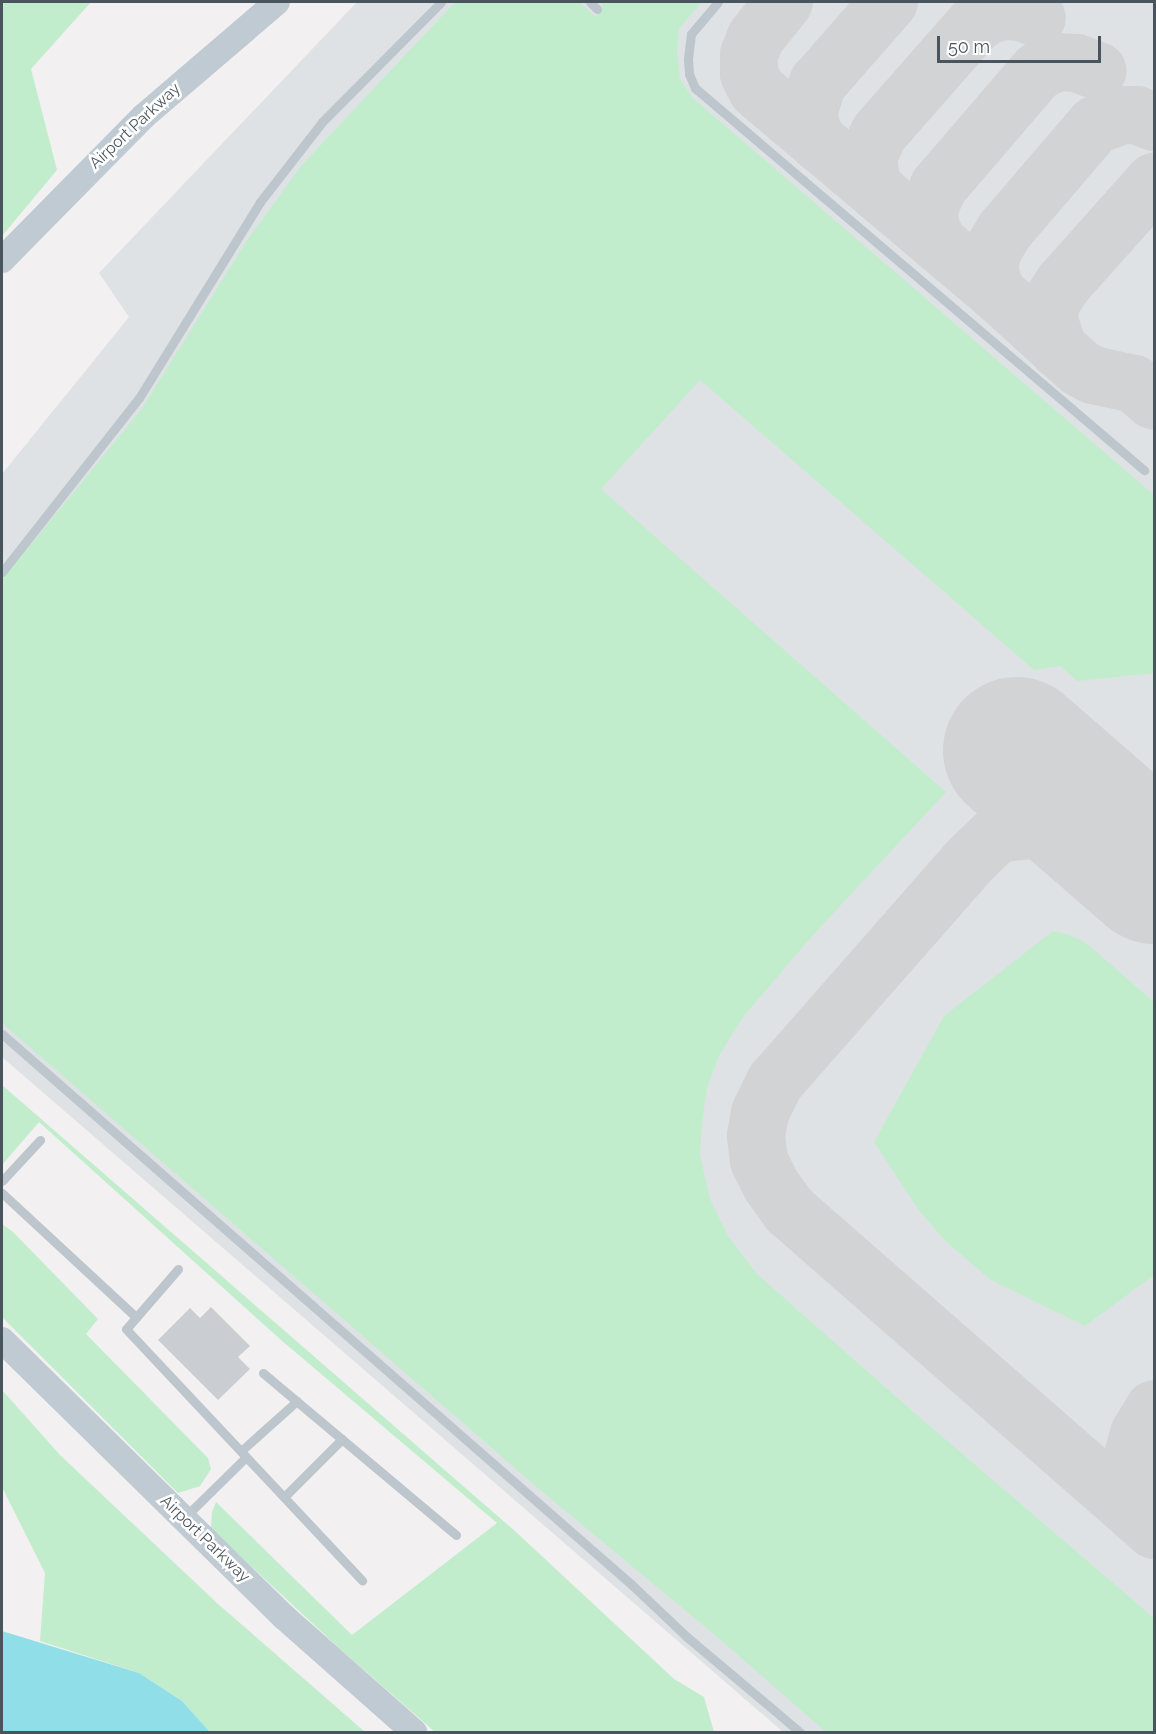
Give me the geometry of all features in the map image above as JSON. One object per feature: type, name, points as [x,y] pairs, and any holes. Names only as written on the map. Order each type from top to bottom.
[{"type":"main road","name":"Airport Parkway","points":[[2,260],[144,116],[277,2]]},
{"type":"main road","name":"Airport Parkway","points":[[2,1340],[293,1625],[414,1732]]},
{"type":"lane","points":[[2,572],[139,398],[260,202],[322,122],[441,2]]},
{"type":"lane","points":[[718,2],[691,34],[688,58],[695,88],[1144,470]]},
{"type":"lane","points":[[2,1034],[632,1585],[687,1637],[800,1732]]},
{"type":"lane","points":[[2,1181],[40,1140]]},
{"type":"lane","points":[[2,1193],[136,1317]]},
{"type":"lane","points":[[178,1269],[126,1329],[362,1580]]},
{"type":"lane","points":[[263,1373],[456,1535]]},
{"type":"lane","points":[[183,1519],[243,1454],[297,1401]]},
{"type":"lane","points":[[284,1497],[342,1439]]},
{"type":"shaded area","points":[[357,2],[1154,2],[1154,1732],[783,1732],[2,1057],[2,474],[129,317],[99,273]]},
{"type":"green space","points":[[2,2],[91,2],[31,69],[57,170],[2,236]]},
{"type":"green space","points":[[455,2],[579,2],[596,17],[603,6],[599,2],[702,2],[679,28],[677,53],[680,79],[693,98],[1154,495],[1154,673],[1077,681],[1061,666],[1034,670],[700,380],[601,489],[946,792],[814,934],[743,1017],[719,1056],[707,1088],[700,1155],[710,1199],[728,1236],[757,1274],[910,1409],[1154,1618],[1154,1732],[826,1732],[715,1635],[539,1489],[2,1023],[2,580],[141,410],[248,239],[301,166]]},
{"type":"green space","points":[[1053,931],[1067,934],[1086,943],[1154,1002],[1154,1275],[1085,1326],[991,1280],[945,1241],[918,1209],[874,1142],[944,1016]]},
{"type":"green space","points":[[2,1085],[516,1532],[674,1679],[704,1697],[714,1732],[435,1732],[339,1648],[211,1529],[212,1512],[216,1502],[352,1635],[497,1523],[281,1340],[39,1122],[2,1165]]},
{"type":"green space","points":[[2,1224],[13,1232],[98,1319],[86,1334],[208,1458],[211,1469],[200,1486],[178,1493],[2,1317]]},
{"type":"green space","points":[[2,1390],[60,1455],[218,1604],[365,1732],[210,1732],[182,1701],[139,1673],[40,1641],[45,1573],[2,1487]]},
{"type":"water","points":[[2,1631],[139,1673],[182,1701],[210,1732],[2,1732]]},
{"type":"building","points":[[211,1307],[250,1346],[238,1357],[250,1369],[218,1400],[158,1340],[190,1308],[200,1318]]},
{"type":"taxiway","points":[[784,2],[756,37],[749,54],[749,74],[757,90],[995,291]]},
{"type":"taxiway","points":[[819,143],[812,130],[808,113],[818,83],[889,2]]},
{"type":"taxiway","points":[[880,194],[871,181],[868,156],[879,133],[972,27],[986,16],[1003,11],[1022,12],[1037,18]]},
{"type":"taxiway","points":[[938,243],[929,224],[930,206],[939,186],[1038,71],[1057,62],[1077,63],[1098,71]]},
{"type":"taxiway","points":[[1154,122],[1137,115],[1123,115],[1095,125],[1005,230],[993,250],[989,267],[995,291],[1080,368],[1093,375],[1134,384],[1154,401]]},
{"type":"taxiway","points":[[1059,350],[1049,321],[1050,304],[1063,284],[1154,182]]},
{"type":"taxiway","points":[[1119,839],[1041,829],[1002,833],[993,838],[971,859],[775,1082],[760,1113],[756,1136],[759,1161],[771,1185],[790,1211],[1154,1530]]},
{"type":"taxiway","points":[[1154,1409],[1139,1434],[1132,1460],[1137,1494],[1154,1530]]},
{"type":"runway","points":[[1016,750],[1154,870]]}]
